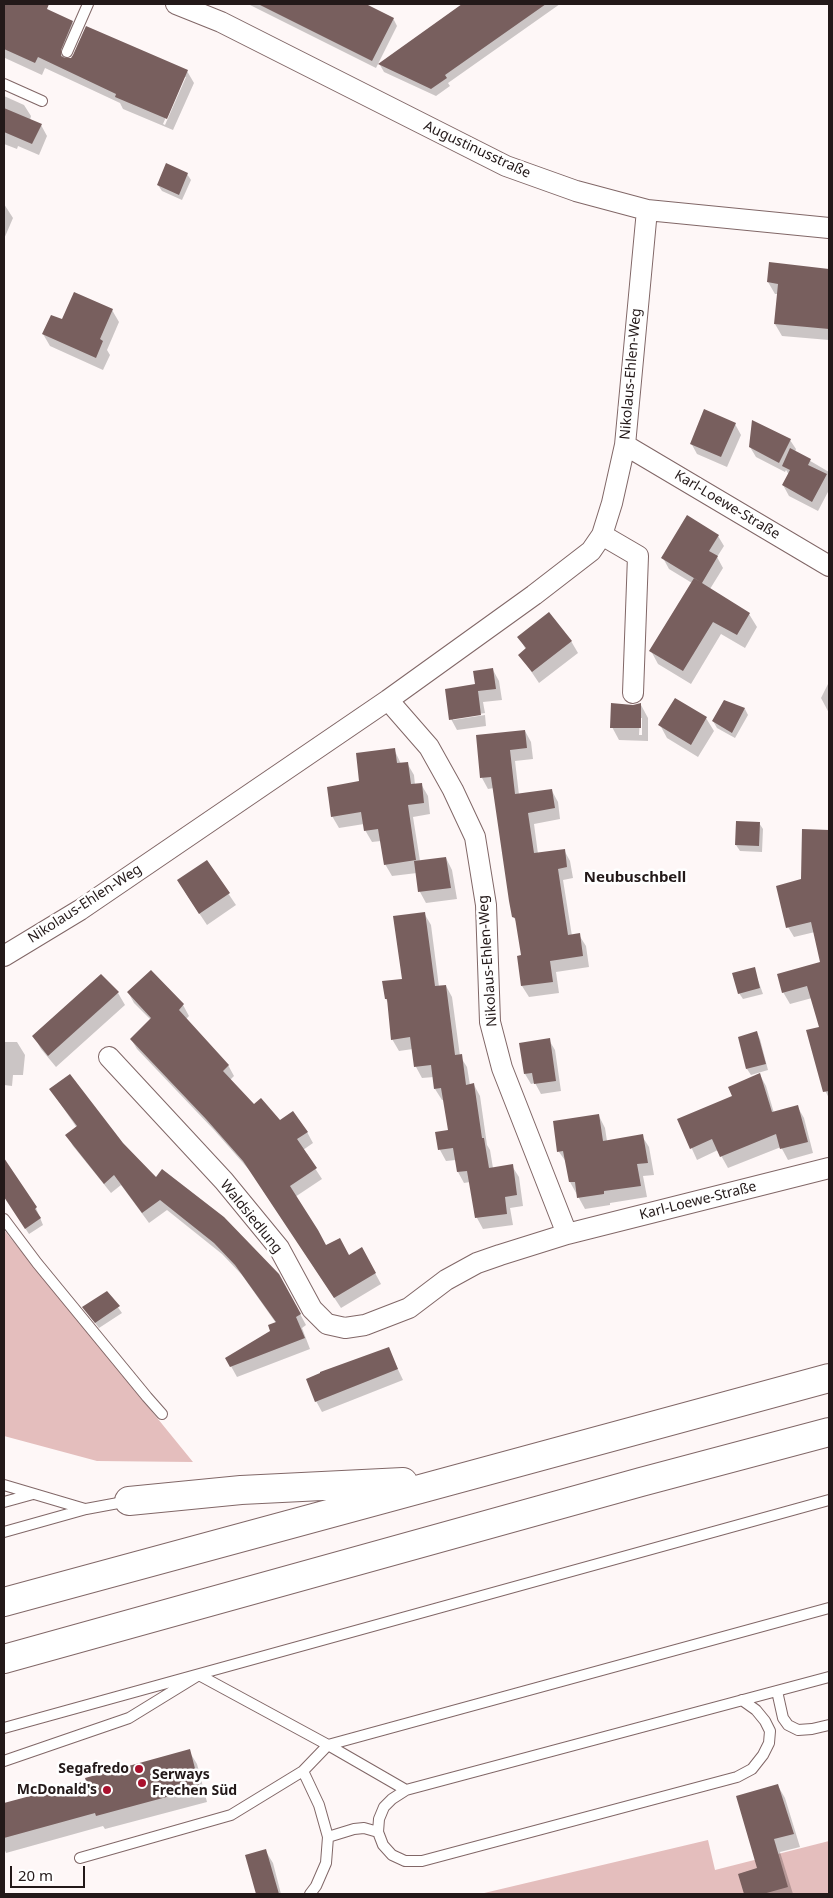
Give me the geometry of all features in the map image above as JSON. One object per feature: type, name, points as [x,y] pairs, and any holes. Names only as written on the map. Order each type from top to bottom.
[{"type":"highway","points":[[4,1602],[829,1378]]},
{"type":"highway","points":[[4,1659],[641,1482],[829,1432]]},
{"type":"highway","points":[[129,1501],[241,1490],[454,1479]]},
{"type":"street","name":"Augustinusstraße","points":[[176,4],[221,22],[506,166],[576,191],[647,210],[829,228]]},
{"type":"street","name":"Nikolaus-Ehlen-Weg","points":[[4,956],[80,910],[388,700],[534,596],[591,551],[602,535],[612,503],[625,445],[647,210]]},
{"type":"street","name":"Karl-Loewe-Straße","points":[[625,445],[829,566]]},
{"type":"street","points":[[602,535],[638,556],[633,693]]},
{"type":"street","name":"Nikolaus-Ehlen-Weg","points":[[388,700],[429,747],[454,790],[475,837],[486,905],[490,1022],[502,1068],[567,1234]]},
{"type":"street","name":"Waldsiedlung","points":[[109,1057],[224,1181],[278,1248],[312,1309],[327,1324],[345,1328],[365,1325],[409,1308],[446,1280],[477,1263],[567,1234]]},
{"type":"street","name":"Karl-Loewe-Straße","points":[[567,1234],[829,1168]]},
{"type":"lane","points":[[67,52],[88,4]]},
{"type":"lane","points":[[4,84],[42,101]]},
{"type":"lane","points":[[4,1219],[43,1270],[162,1414]]},
{"type":"lane","points":[[4,1485],[86,1509]]},
{"type":"lane","points":[[4,1502],[34,1494]]},
{"type":"lane","points":[[4,1728],[829,1500]]},
{"type":"lane","points":[[4,1532],[86,1509],[129,1501]]},
{"type":"lane","points":[[80,1858],[231,1815],[303,1771],[328,1745],[829,1608]]},
{"type":"lane","points":[[199,1675],[406,1790]]},
{"type":"lane","points":[[4,1762],[130,1718],[199,1675]]},
{"type":"lane","points":[[742,1700],[760,1716],[770,1731],[769,1743],[763,1755],[752,1769],[737,1777],[422,1861],[406,1861],[392,1855],[383,1845],[378,1832],[379,1819],[384,1807],[406,1790],[742,1700],[829,1677]]},
{"type":"lane","points":[[777,1691],[782,1718],[788,1725],[798,1730],[812,1729],[829,1724]]},
{"type":"lane","points":[[770,1731],[788,1725]]},
{"type":"lane","points":[[303,1771],[319,1805],[328,1836],[326,1863],[316,1886],[310,1894]]},
{"type":"lane","points":[[328,1836],[354,1828],[364,1828],[378,1832]]},
{"type":"shaded area","points":[[4,1230],[193,1462],[97,1461],[4,1436]]},
{"type":"shaded area","points":[[708,1840],[715,1870],[829,1841],[829,1894],[480,1894]]},
{"type":"building","points":[[4,4],[49,4],[47,9],[73,21],[61,50],[61,56],[65,58],[71,58],[73,55],[86,26],[188,70],[167,119],[115,97],[116,94],[38,57],[35,63],[4,49]]},
{"type":"building","points":[[258,4],[366,4],[394,18],[372,61]]},
{"type":"building","points":[[462,4],[546,4],[445,75],[447,78],[431,89],[378,64]]},
{"type":"building","points":[[4,108],[42,124],[32,144],[4,132]]},
{"type":"building","points":[[166,163],[188,173],[179,195],[157,185]]},
{"type":"building","points":[[769,262],[829,269],[829,329],[774,324],[778,284],[767,282]]},
{"type":"building","points":[[74,292],[113,309],[100,339],[103,341],[96,358],[42,334],[51,315],[62,319]]},
{"type":"building","points":[[704,409],[736,423],[721,457],[690,444]]},
{"type":"building","points":[[752,420],[791,439],[779,463],[749,447]]},
{"type":"building","points":[[790,448],[811,459],[808,465],[827,474],[812,502],[782,485],[790,470],[782,466]]},
{"type":"building","points":[[687,515],[719,535],[709,551],[718,556],[702,583],[661,558]]},
{"type":"building","points":[[694,578],[750,613],[737,635],[713,622],[683,671],[649,651]]},
{"type":"building","points":[[549,612],[572,641],[532,672],[518,655],[526,648],[517,637]]},
{"type":"building","points":[[493,668],[496,689],[478,691],[481,715],[449,720],[445,689],[475,684],[473,671]]},
{"type":"building","points":[[675,698],[707,717],[691,745],[658,725]]},
{"type":"building","points":[[724,700],[745,708],[732,733],[712,721]]},
{"type":"building","points":[[611,703],[633,705],[641,703],[641,728],[610,728]]},
{"type":"building","points":[[525,730],[527,748],[510,750],[515,794],[552,789],[555,808],[528,813],[534,853],[565,849],[567,867],[558,869],[568,935],[580,933],[583,956],[550,961],[553,982],[521,986],[517,956],[521,955],[515,918],[512,917],[509,901],[491,777],[480,778],[476,735]]},
{"type":"building","points":[[395,748],[397,763],[408,762],[411,784],[422,783],[424,803],[408,805],[416,860],[384,865],[378,829],[364,831],[361,812],[331,817],[327,787],[359,781],[356,753]]},
{"type":"building","points":[[736,821],[760,822],[759,846],[735,845]]},
{"type":"building","points":[[802,829],[829,830],[829,1091],[823,1092],[806,1030],[819,1027],[807,986],[782,993],[777,974],[820,962],[811,922],[786,928],[776,886],[801,879]]},
{"type":"building","points":[[446,857],[451,888],[418,892],[414,861]]},
{"type":"building","points":[[207,860],[230,893],[199,914],[177,880]]},
{"type":"building","points":[[425,912],[435,986],[446,985],[455,1055],[462,1054],[466,1085],[474,1083],[482,1138],[484,1138],[489,1168],[513,1164],[517,1195],[505,1197],[507,1214],[475,1218],[467,1171],[457,1172],[453,1148],[438,1150],[435,1132],[448,1130],[441,1088],[434,1089],[431,1065],[414,1067],[410,1037],[391,1040],[387,999],[385,999],[382,981],[402,979],[393,916]]},
{"type":"building","points":[[755,967],[760,988],[738,994],[732,973]]},
{"type":"building","points":[[151,970],[184,1004],[179,1010],[229,1065],[223,1071],[254,1104],[261,1098],[280,1120],[293,1111],[308,1132],[297,1139],[317,1168],[290,1186],[326,1245],[340,1238],[349,1255],[362,1247],[376,1273],[334,1298],[243,1161],[130,1039],[151,1018],[127,992]]},
{"type":"building","points":[[101,974],[119,992],[48,1056],[32,1036]]},
{"type":"building","points":[[757,1031],[766,1064],[746,1069],[738,1037]]},
{"type":"building","points":[[550,1038],[556,1081],[534,1084],[532,1073],[524,1074],[519,1043]]},
{"type":"building","points":[[760,1073],[772,1112],[798,1105],[808,1142],[780,1149],[776,1134],[720,1157],[712,1139],[690,1149],[677,1119],[732,1096],[728,1087]]},
{"type":"building","points":[[70,1074],[123,1143],[156,1177],[162,1169],[224,1217],[279,1274],[301,1314],[296,1317],[305,1338],[230,1367],[225,1358],[270,1331],[268,1325],[276,1322],[235,1265],[214,1243],[160,1200],[142,1213],[114,1175],[104,1184],[65,1135],[77,1126],[49,1089]]},
{"type":"building","points":[[599,1114],[603,1141],[643,1134],[648,1163],[637,1164],[641,1186],[604,1191],[604,1194],[577,1198],[575,1182],[569,1182],[563,1151],[557,1152],[553,1121]]},
{"type":"building","points":[[4,1158],[37,1207],[35,1209],[41,1218],[25,1229],[4,1197]]},
{"type":"building","points":[[107,1291],[120,1306],[95,1323],[82,1307]]},
{"type":"building","points":[[389,1347],[398,1369],[315,1402],[306,1379]]},
{"type":"building","points":[[190,1749],[200,1788],[96,1816],[95,1813],[4,1838],[4,1803],[86,1781],[85,1778]]},
{"type":"building","points":[[778,1784],[794,1834],[774,1839],[788,1887],[763,1894],[744,1894],[738,1874],[757,1868],[736,1796]]},
{"type":"building","points":[[266,1849],[279,1894],[256,1894],[245,1855]]},
{"type":"place","name":"Segafredo","points":[[139,1769]]},
{"type":"place","name":"Serways Frechen Süd","points":[[142,1783]]},
{"type":"place","name":"McDonald's","points":[[107,1790]]},
{"type":"district","name":"Neubuschbell","points":[[635,878]]}]
